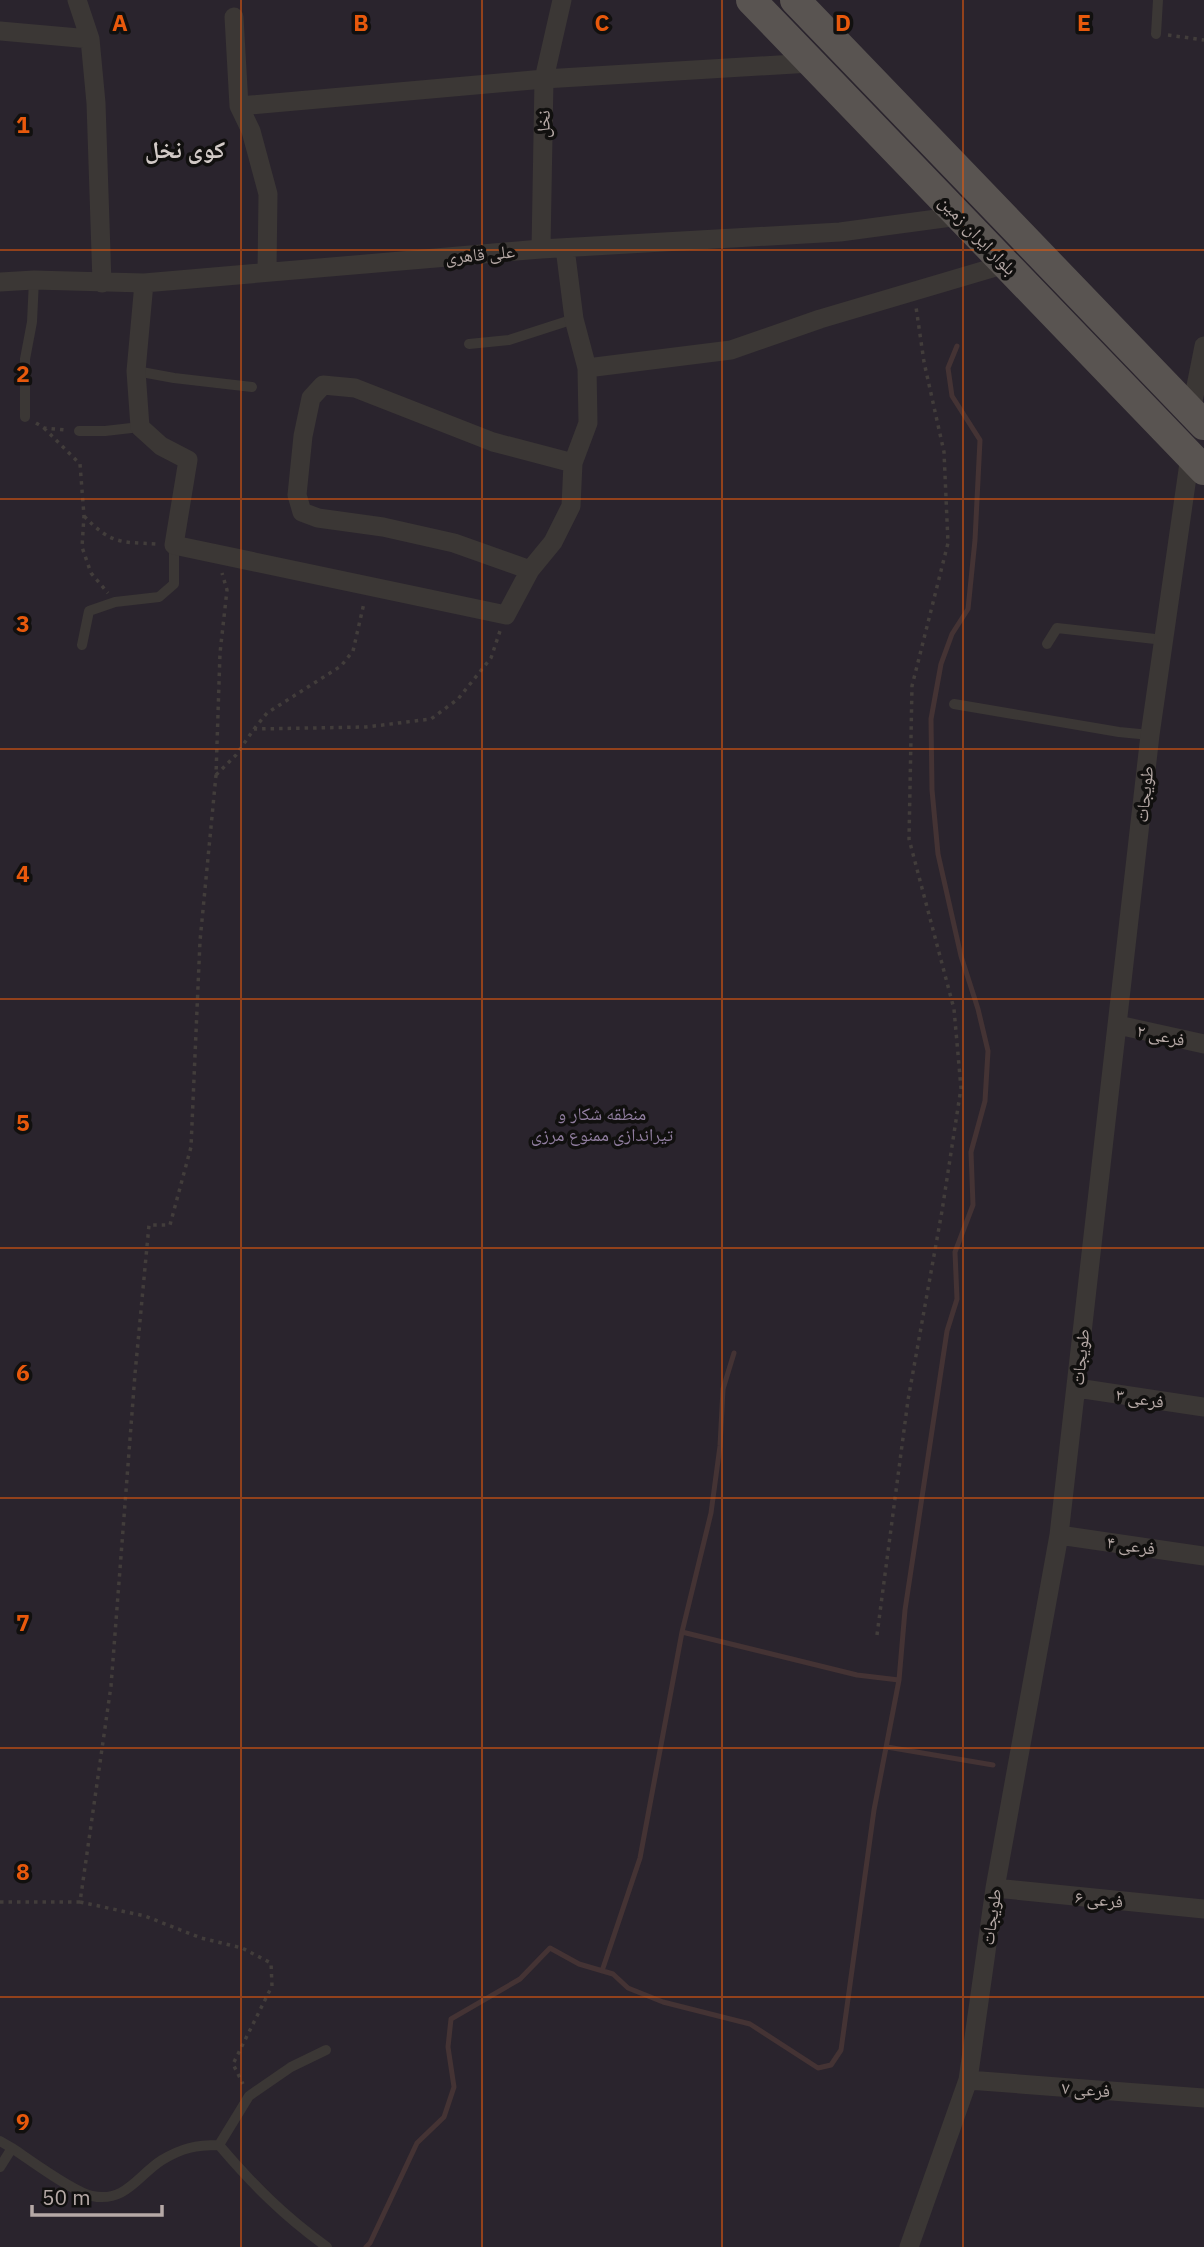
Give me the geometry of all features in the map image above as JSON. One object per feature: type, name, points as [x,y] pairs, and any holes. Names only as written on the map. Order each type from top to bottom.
[{"type":"main road","name":"بلوار ایران زمین","points":[[751,0],[1197,463]]},
{"type":"main road","name":"بلوار ایران زمین","points":[[795,0],[1197,418]]},
{"type":"street","points":[[77,0],[90,39],[96,103],[102,283]]},
{"type":"street","name":"نخل","points":[[541,249],[544,79],[562,0]]},
{"type":"street","points":[[234,17],[239,106],[251,131],[268,194],[267,272]]},
{"type":"street","points":[[0,31],[90,39]]},
{"type":"street","points":[[239,106],[544,79],[811,63]]},
{"type":"street","name":"علی قاهری","points":[[0,282],[34,280],[144,283],[541,249],[840,232],[959,216]]},
{"type":"street","points":[[144,283],[136,371],[140,427],[161,446],[188,460],[174,545],[506,615],[530,570],[553,542],[570,506],[573,463],[587,423],[587,368],[574,319],[565,248]]},
{"type":"street","points":[[587,368],[731,350],[820,319],[1006,264]]},
{"type":"street","points":[[1197,418],[1204,346]]},
{"type":"street","points":[[530,570],[454,543],[383,527],[318,518],[302,512],[297,495],[303,436],[311,398],[323,385],[355,388],[493,442],[573,463]]},
{"type":"street","name":"طویجات","points":[[909,2247],[968,2080],[995,1888],[1059,1535],[1150,735],[1164,640],[1197,463]]},
{"type":"street","name":"فرعی ۲","points":[[1118,1025],[1204,1044]]},
{"type":"street","name":"فرعی ۳","points":[[1077,1388],[1204,1407]]},
{"type":"street","name":"فرعی ۴","points":[[1059,1535],[1204,1556]]},
{"type":"street","name":"فرعی ۶","points":[[995,1888],[1204,1909]]},
{"type":"street","name":"فرعی ۷","points":[[968,2080],[1204,2098]]},
{"type":"lane","points":[[1156,34],[1158,0]]},
{"type":"lane","points":[[25,417],[25,359],[32,322],[34,280]]},
{"type":"lane","points":[[469,344],[509,340],[574,319]]},
{"type":"lane","points":[[136,371],[252,387]]},
{"type":"lane","points":[[79,431],[140,427]]},
{"type":"lane","points":[[82,645],[89,611],[115,602],[159,597],[174,584],[174,545]]},
{"type":"lane","points":[[1047,645],[1057,628],[1164,640]]},
{"type":"lane","points":[[954,704],[1150,735]]},
{"type":"lane","points":[[219,2145],[249,2096],[291,2067],[326,2050]]},
{"type":"lane","points":[[0,2141],[57,2178],[92,2196],[121,2194],[161,2161],[196,2145],[219,2145],[257,2190],[300,2228],[327,2247]]},
{"type":"lane","points":[[0,2167],[12,2148]]},
{"type":"path","points":[[1156,34],[1204,40]]},
{"type":"path","points":[[877,1635],[908,1400],[961,1088],[954,1009],[909,839],[912,686],[948,543],[944,452],[924,362],[914,292]]},
{"type":"path","points":[[25,417],[44,428],[80,464],[84,516],[82,547],[91,573],[115,602]]},
{"type":"path","points":[[44,428],[79,431]]},
{"type":"path","points":[[84,516],[103,536],[127,542],[174,545]]},
{"type":"path","points":[[80,1902],[111,1686],[149,1225],[170,1225],[191,1147],[200,941],[216,775],[220,653],[227,590],[224,575],[201,551]]},
{"type":"path","points":[[216,775],[236,755],[267,713],[341,666],[353,651],[368,586]]},
{"type":"path","points":[[254,729],[366,727],[431,719],[458,699],[491,658],[506,615]]},
{"type":"path","points":[[0,1902],[80,1902],[145,1916],[201,1938],[242,1948],[271,1963],[272,1986],[233,2064],[249,2096]]},
{"type":"green space","name":"منطقه شکار و تیراندازی ممنوع مرزی","points":[[0,0],[1204,0],[1204,2247],[0,2247]]},
{"type":"waterway","points":[[366,2247],[417,2143],[444,2117],[454,2087],[448,2047],[451,2019],[520,1979],[550,1948],[579,1964],[613,1974],[628,1988],[663,2002],[750,2024],[818,2068],[831,2065],[841,2050],[874,1810],[899,1680],[905,1610],[947,1331],[957,1299],[955,1252],[973,1205],[971,1152],[985,1101],[988,1051],[961,956],[938,854],[932,790],[931,719],[941,664],[952,634],[968,609],[975,540],[980,440],[952,396],[948,368],[957,346]]},
{"type":"waterway","points":[[734,1353],[723,1389],[720,1446],[711,1513],[682,1632],[857,1675],[899,1680]]},
{"type":"waterway","points":[[602,1971],[640,1858],[682,1632]]},
{"type":"waterway","points":[[887,1747],[993,1765]]},
{"type":"district","name":"کوی نخل","points":[[185,149]]}]
